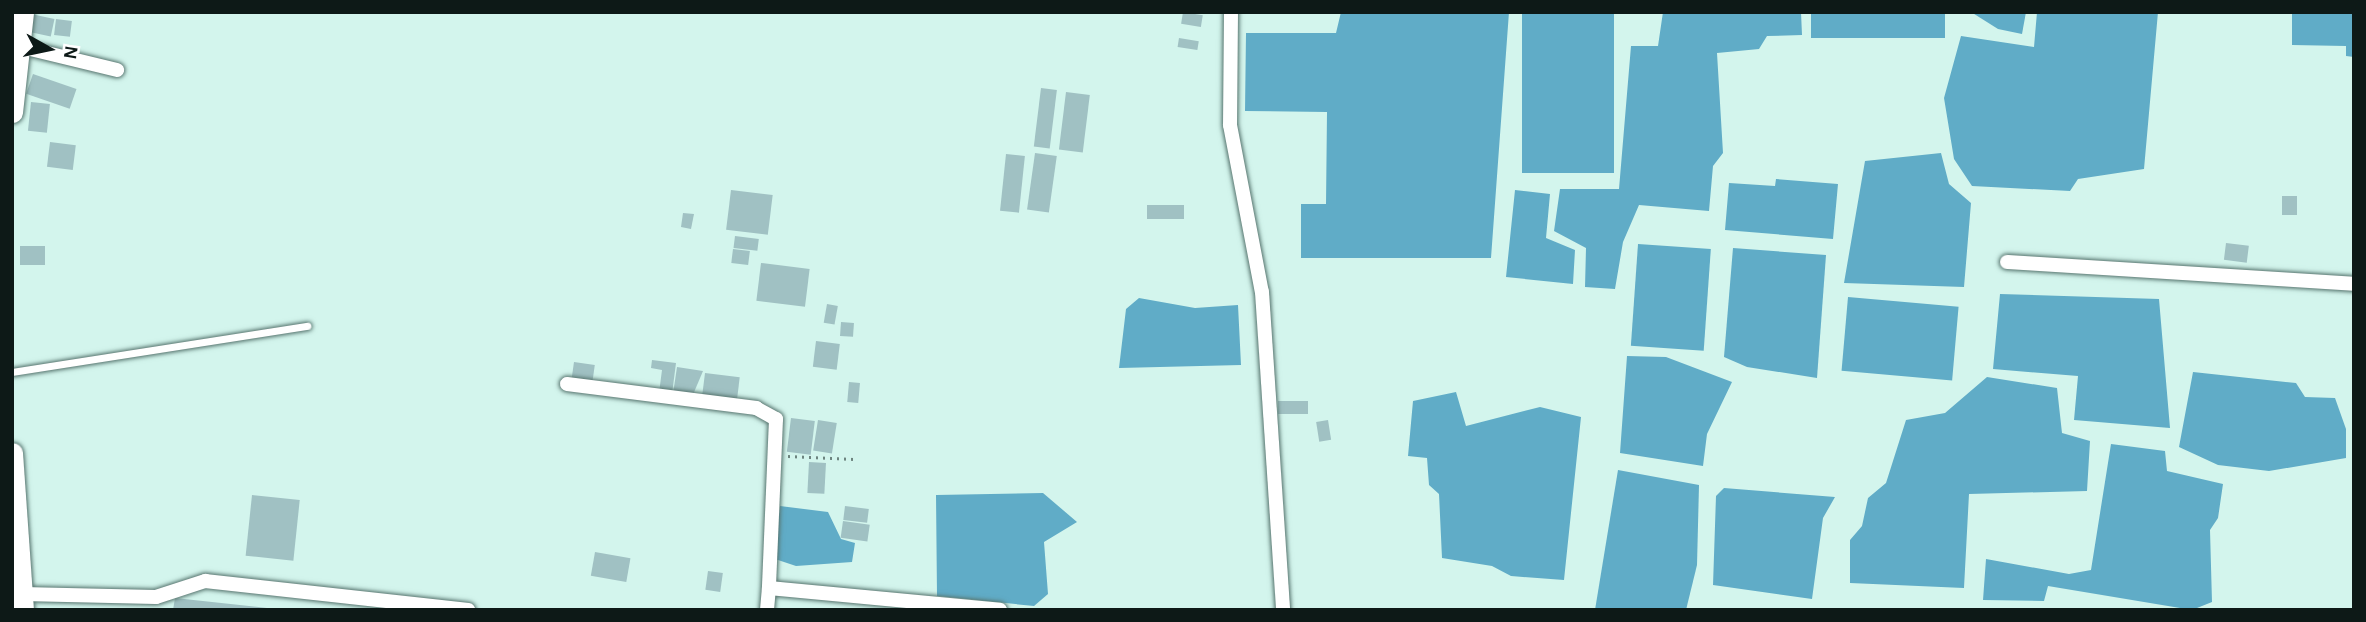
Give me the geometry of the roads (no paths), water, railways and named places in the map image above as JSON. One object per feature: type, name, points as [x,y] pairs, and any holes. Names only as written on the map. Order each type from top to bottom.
[{"type":"main road","points":[[12,112],[23,12]]},
{"type":"main road","points":[[12,453],[23,602]]},
{"type":"street","points":[[1231,12],[1230,125],[1262,292],[1283,610]]},
{"type":"street","points":[[18,46],[117,70]]},
{"type":"street","points":[[2007,262],[2354,284]]},
{"type":"street","points":[[567,384],[756,408],[776,419],[767,610]]},
{"type":"street","points":[[23,602],[156,597],[205,580],[468,610]]},
{"type":"street","points":[[769,588],[1000,610]]},
{"type":"lane","points":[[12,372],[307,326]]},
{"type":"water","points":[[1341,12],[1509,12],[1491,258],[1301,258],[1301,204],[1326,204],[1327,112],[1245,111],[1246,33],[1336,33]]},
{"type":"water","points":[[1522,12],[1614,12],[1614,173],[1522,173]]},
{"type":"water","points":[[1663,12],[1801,12],[1802,35],[1767,36],[1759,49],[1717,53],[1723,153],[1713,166],[1709,211],[1639,205],[1623,242],[1615,289],[1585,287],[1586,248],[1554,231],[1560,189],[1619,189],[1631,46],[1658,46]]},
{"type":"water","points":[[1811,12],[1945,12],[1945,38],[1811,38]]},
{"type":"water","points":[[1971,12],[2026,12],[2022,34],[1998,29]]},
{"type":"water","points":[[2037,12],[2158,12],[2144,169],[2078,179],[2070,191],[1972,186],[1954,159],[1944,98],[1961,36],[2034,47]]},
{"type":"water","points":[[2292,12],[2354,12],[2354,57],[2346,56],[2346,46],[2292,45]]},
{"type":"water","points":[[1941,153],[1949,184],[1971,203],[1964,287],[1844,283],[1865,161]]},
{"type":"water","points":[[1776,179],[1838,184],[1833,239],[1725,230],[1729,183],[1775,186]]},
{"type":"water","points":[[1515,190],[1550,194],[1546,238],[1575,250],[1573,284],[1506,277]]},
{"type":"water","points":[[1638,244],[1711,249],[1704,351],[1631,346]]},
{"type":"water","points":[[1733,248],[1826,255],[1817,378],[1747,367],[1724,357]]},
{"type":"water","points":[[2000,294],[2159,299],[2170,428],[2074,420],[2078,376],[1993,369]]},
{"type":"water","points":[[1848,297],[1959,307],[1952,380],[1842,371]]},
{"type":"water","points":[[1139,298],[1195,308],[1238,305],[1241,365],[1119,368],[1126,309]]},
{"type":"water","points":[[1627,356],[1666,357],[1732,382],[1707,434],[1703,466],[1620,453]]},
{"type":"water","points":[[2193,372],[2296,383],[2305,397],[2335,398],[2346,429],[2346,458],[2269,471],[2218,465],[2179,447]]},
{"type":"water","points":[[1987,377],[2057,388],[2062,433],[2090,441],[2087,491],[1969,494],[1964,588],[1850,583],[1850,540],[1862,526],[1868,498],[1886,483],[1906,420],[1945,413]]},
{"type":"water","points":[[1456,392],[1466,426],[1540,407],[1581,417],[1564,580],[1511,576],[1492,566],[1442,558],[1439,494],[1429,485],[1427,458],[1408,456],[1413,401]]},
{"type":"water","points":[[2111,444],[2165,451],[2167,471],[2223,484],[2218,518],[2210,530],[2212,602],[2192,610],[2048,586],[2044,601],[1983,600],[1986,559],[2069,574],[2091,570]]},
{"type":"water","points":[[1618,470],[1699,485],[1697,565],[1686,610],[1595,610]]},
{"type":"water","points":[[1724,488],[1835,497],[1823,518],[1812,599],[1713,585],[1716,496]]},
{"type":"water","points":[[1043,493],[1077,522],[1044,542],[1048,594],[1034,606],[937,596],[936,495]]},
{"type":"water","points":[[780,506],[828,512],[841,539],[855,543],[852,562],[796,566],[775,559]]}]
